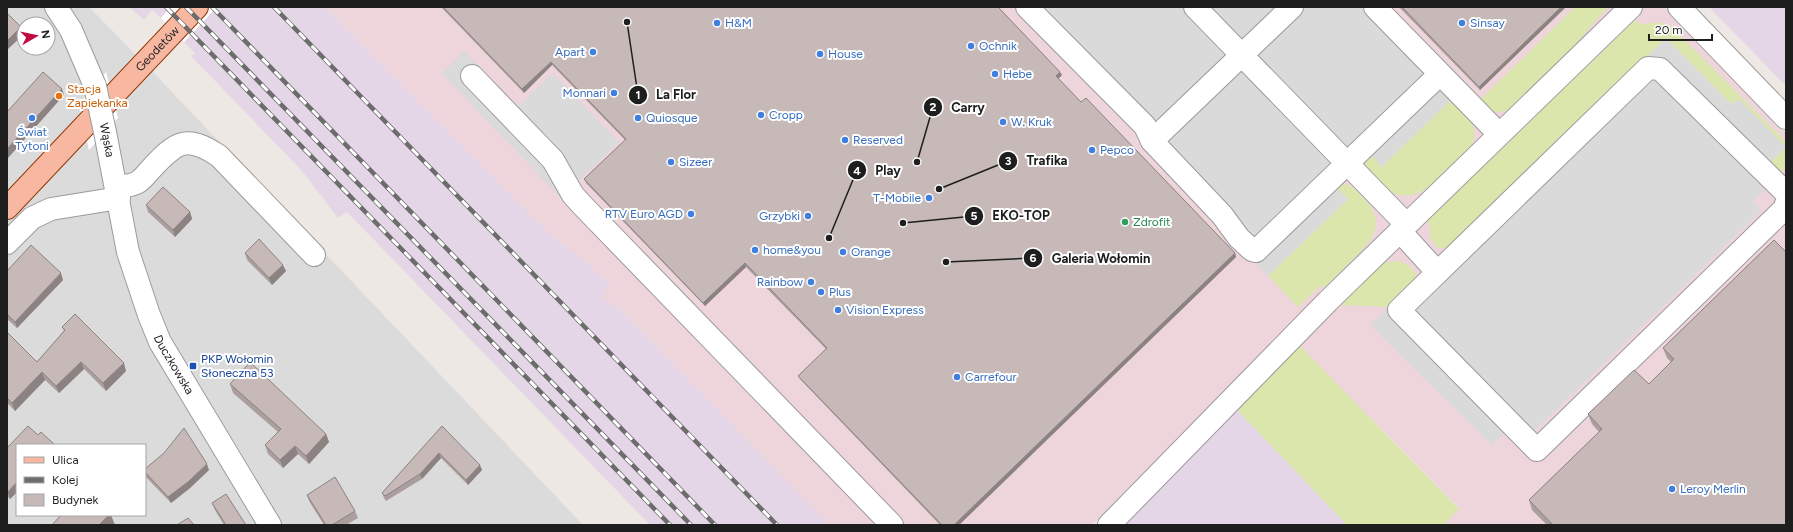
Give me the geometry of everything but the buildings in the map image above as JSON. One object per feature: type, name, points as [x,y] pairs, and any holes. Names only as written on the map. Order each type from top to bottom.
[{"type":"main road","name":"Geodetów","points":[[7,208],[197,7]]},
{"type":"street","name":"Wąska","points":[[56,7],[71,30],[95,86],[118,192]]},
{"type":"street","points":[[1027,7],[1145,126],[1152,141],[1222,215],[1239,238],[1252,250],[1259,250],[1440,74]]},
{"type":"street","points":[[1195,7],[1347,164],[1403,228],[1437,272]]},
{"type":"street","points":[[1152,141],[1292,7]]},
{"type":"street","points":[[1375,7],[1499,134]]},
{"type":"street","points":[[1109,525],[1328,301],[1631,7]]},
{"type":"street","points":[[1679,7],[1786,118]]},
{"type":"street","points":[[1786,193],[1660,69],[1648,68],[1399,310],[1537,450],[1784,209],[1786,204]]},
{"type":"street","points":[[472,76],[552,160],[573,195],[583,206],[892,525]]},
{"type":"street","points":[[7,243],[32,218],[51,209],[118,192],[138,182],[168,150],[178,145],[193,144],[207,148],[219,156],[314,255]]},
{"type":"street","name":"Duczkowska","points":[[118,192],[128,252],[149,315],[160,342],[270,525]]},
{"type":"shaded area","points":[[7,7],[89,7],[153,72],[583,525],[7,525]]},
{"type":"shaded area","points":[[129,7],[171,7],[161,18],[152,10],[144,20]]},
{"type":"shaded area","points":[[217,7],[325,7],[536,221],[611,284],[602,297],[619,308],[829,525],[650,525],[347,212],[338,218],[302,171],[191,56],[195,53],[184,42]]},
{"type":"shaded area","points":[[325,7],[1664,7],[1786,133],[1786,525],[1443,525],[1459,508],[1284,330],[1092,525],[829,525],[619,308],[602,297],[611,284],[536,221]]},
{"type":"shaded area","points":[[1018,7],[1391,7],[1466,84],[1382,167],[1371,155],[1337,188],[1348,199],[1268,276],[1141,145],[1139,128]]},
{"type":"shaded area","points":[[1709,7],[1786,7],[1786,86]]},
{"type":"shaded area","points":[[1666,38],[1731,104],[1739,99],[1786,147],[1754,179],[1765,191],[1753,201],[1761,211],[1532,433],[1519,419],[1492,445],[1370,325]]},
{"type":"shaded area","points":[[464,51],[517,107],[553,73],[619,142],[561,198],[442,74]]},
{"type":"shaded area","points":[[1237,410],[1347,525],[1125,525]]},
{"type":"green space","points":[[1575,7],[1608,7],[1572,48],[1510,109],[1497,112],[1487,107],[1480,100]]},
{"type":"green space","points":[[1636,20],[1641,25],[1656,23],[1671,26],[1786,142],[1786,147],[1739,99],[1731,104],[1666,38],[1451,247],[1439,249],[1430,239],[1430,225],[1427,221]]},
{"type":"green space","points":[[1450,101],[1465,115],[1472,125],[1474,138],[1472,145],[1430,186],[1416,194],[1395,194],[1370,173],[1366,166],[1367,160],[1371,155],[1382,166]]},
{"type":"green space","points":[[1786,147],[1786,168],[1780,173],[1769,164]]},
{"type":"green space","points":[[1345,184],[1351,186],[1366,201],[1372,210],[1376,226],[1374,234],[1364,248],[1324,288],[1321,285],[1298,307],[1268,276],[1348,199],[1337,188]]},
{"type":"green space","points":[[1398,261],[1407,264],[1416,273],[1415,281],[1388,307],[1340,305],[1382,263]]},
{"type":"green space","points":[[1300,346],[1459,509],[1443,525],[1347,525],[1237,410]]},
{"type":"pier","points":[[171,7],[217,7],[184,42],[161,18]]},
{"type":"pier","points":[[106,72],[118,118],[89,150],[79,104]]},
{"type":"railway","points":[[166,7],[670,525]]},
{"type":"railway","points":[[186,7],[691,525]]},
{"type":"railway","points":[[212,7],[715,525]]},
{"type":"railway","points":[[274,7],[777,525]]},
{"type":"place","name":"La Flor","points":[[627,22]]},
{"type":"place","name":"H&M","points":[[717,23]]},
{"type":"place","name":"Sinsay","points":[[1462,23]]},
{"type":"place","name":"Ochnik","points":[[971,46]]},
{"type":"place","name":"Apart","points":[[593,52]]},
{"type":"place","name":"House","points":[[820,54]]},
{"type":"place","name":"Hebe","points":[[995,74]]},
{"type":"place","name":"Monnari","points":[[614,93]]},
{"type":"place","name":"Stacja Zapiekanka","points":[[59,96]]},
{"type":"place","name":"Cropp","points":[[761,115]]},
{"type":"place","name":"Świat Tytoni","points":[[32,118]]},
{"type":"place","name":"Quiosque","points":[[638,118]]},
{"type":"place","name":"W. Kruk","points":[[1003,122]]},
{"type":"place","name":"Reserved","points":[[845,140]]},
{"type":"place","name":"Pepco","points":[[1092,150]]},
{"type":"place","name":"Sizeer","points":[[671,162]]},
{"type":"place","name":"Carry","points":[[917,162]]},
{"type":"place","name":"Trafika","points":[[939,189]]},
{"type":"place","name":"T-Mobile","points":[[929,198]]},
{"type":"place","name":"RTV Euro AGD","points":[[691,214]]},
{"type":"place","name":"Grzybki","points":[[808,216]]},
{"type":"place","name":"Zdrofit","points":[[1125,222]]},
{"type":"place","name":"EKO-TOP","points":[[903,223]]},
{"type":"place","name":"Play","points":[[829,238]]},
{"type":"place","name":"home&you","points":[[755,250]]},
{"type":"place","name":"Orange","points":[[843,252]]},
{"type":"place","name":"Galeria Wołomin","points":[[946,262]]},
{"type":"place","name":"Rainbow","points":[[811,282]]},
{"type":"place","name":"Plus","points":[[821,292]]},
{"type":"place","name":"Vision Express","points":[[838,310]]},
{"type":"place","name":"PKP Wołomin Słoneczna 53","points":[[193,366]]},
{"type":"place","name":"Carrefour","points":[[957,377]]},
{"type":"place","name":"Leroy Merlin","points":[[1672,489]]}]
